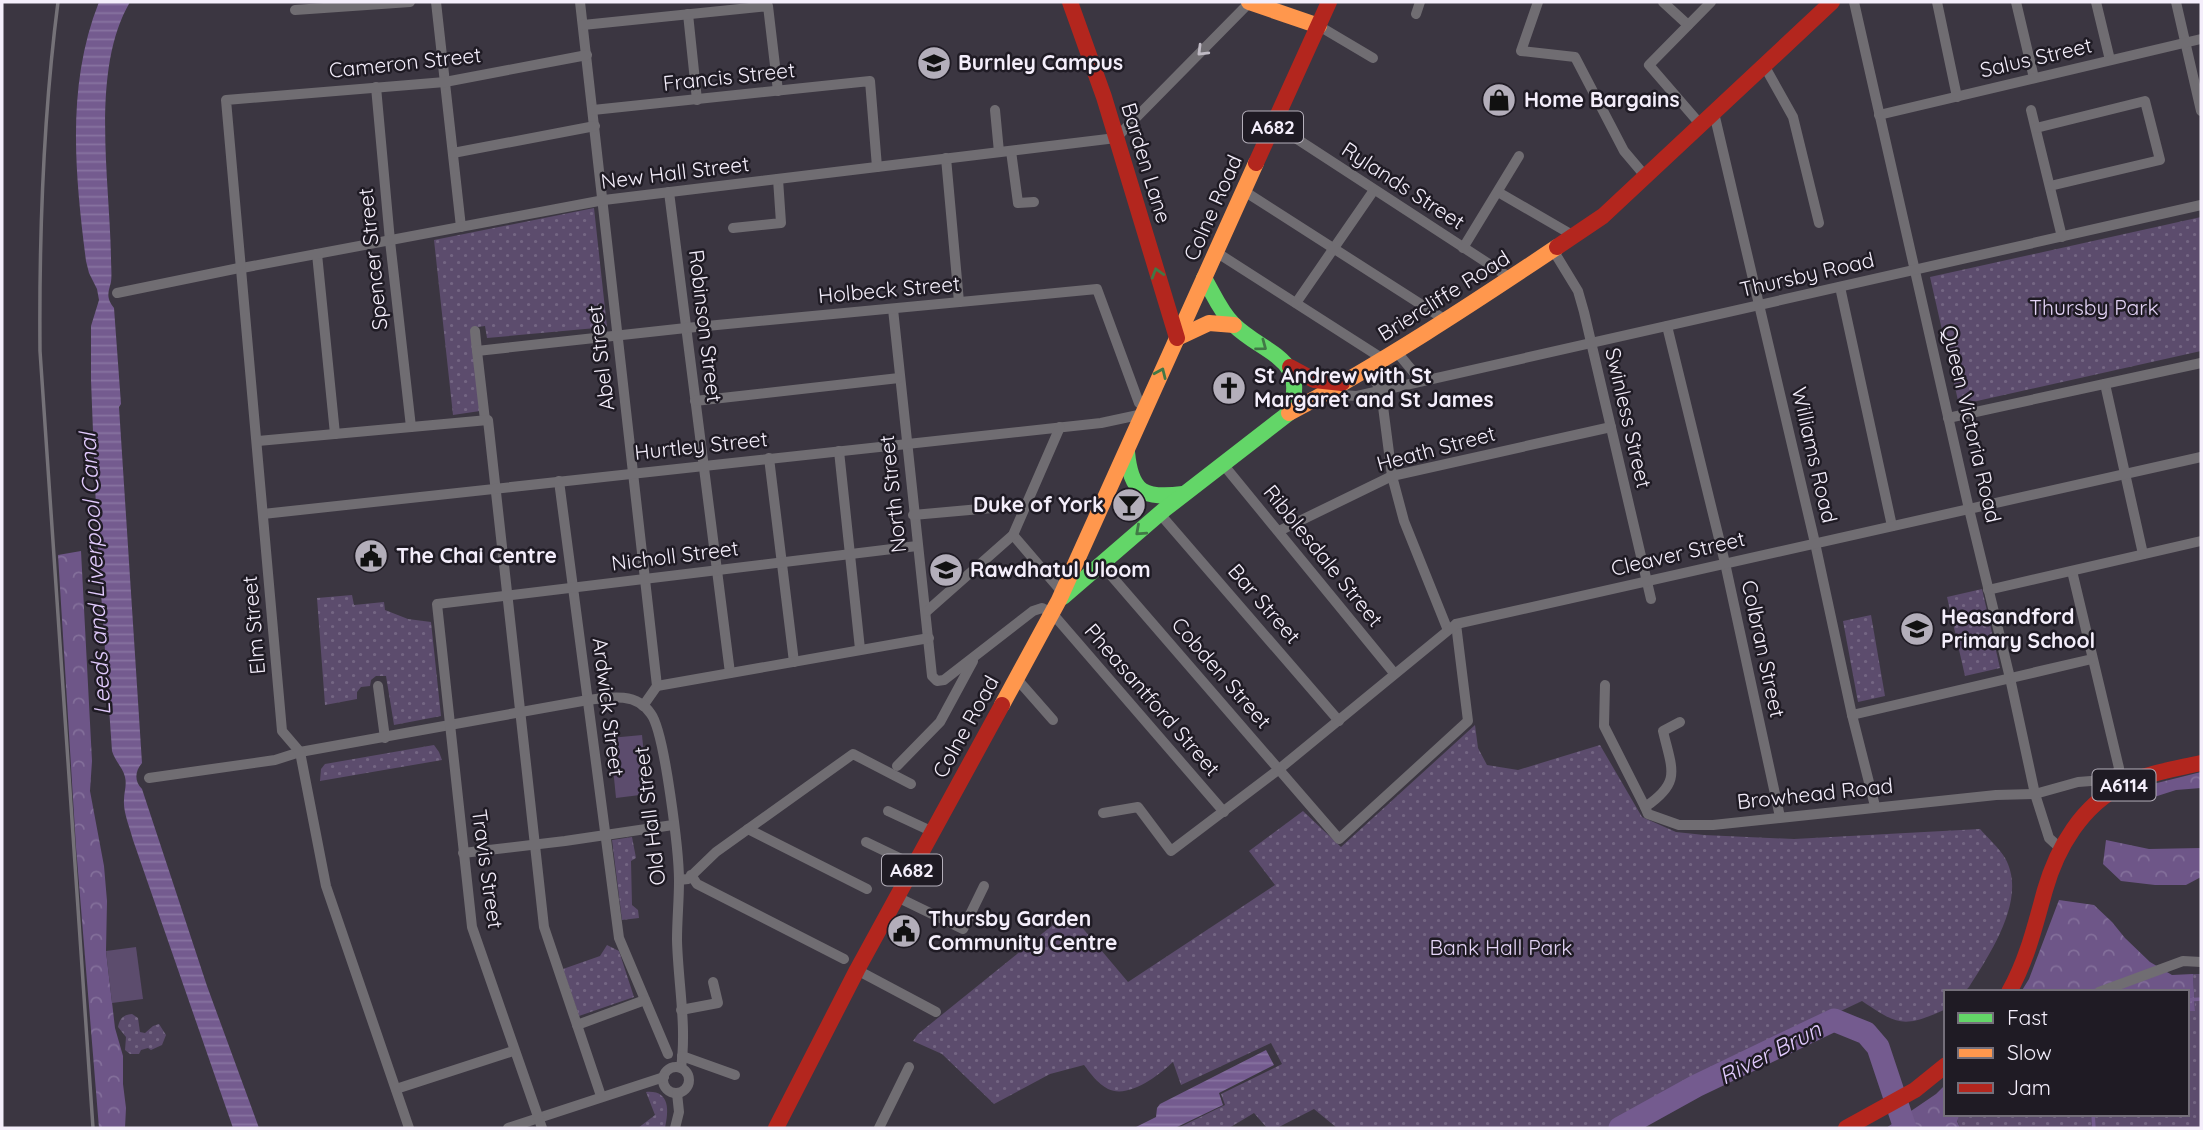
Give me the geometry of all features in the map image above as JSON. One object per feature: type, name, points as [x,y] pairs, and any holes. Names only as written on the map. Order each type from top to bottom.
[{"type":"main road","name":"Barden Lane","points":[[1070,2],[1116,138],[1177,338]]},
{"type":"main road","points":[[1250,2],[1319,26]]},
{"type":"main road","name":"Colne Road","points":[[776,1128],[850,964],[897,897],[1058,602],[1329,2]]},
{"type":"main road","name":"Briercliffe Road","points":[[1058,602],[1183,494],[1289,412],[1340,386],[1447,321],[1603,216],[1832,2]]},
{"type":"main road","points":[[1204,278],[1234,325],[1303,377],[1340,386]]},
{"type":"main road","points":[[1177,338],[1209,323],[1234,325]]},
{"type":"main road","points":[[1289,412],[1295,402],[1296,391],[1296,379],[1290,367]]},
{"type":"main road","points":[[1127,450],[1128,473],[1142,493],[1157,498],[1183,494]]},
{"type":"main road","name":"A6114","points":[[2010,990],[2030,948],[2048,880],[2063,844],[2086,813],[2118,782],[2201,763]]},
{"type":"main road","points":[[1846,1128],[1915,1090],[1944,1067]]},
{"type":"street","points":[[295,10],[410,2]]},
{"type":"street","points":[[436,2],[461,227]]},
{"type":"street","name":"Abel Street","points":[[580,2],[657,686]]},
{"type":"street","points":[[1116,138],[1250,2]]},
{"type":"street","points":[[1416,14],[1420,2]]},
{"type":"street","points":[[1538,2],[1521,51],[1575,57],[1624,151],[1646,177]]},
{"type":"street","points":[[1662,2],[1688,25]]},
{"type":"street","points":[[1700,124],[1649,65],[1711,2]]},
{"type":"street","name":"Queen Victoria Road","points":[[1854,2],[2035,794],[2049,838],[2063,844]]},
{"type":"street","points":[[1937,2],[1957,97]]},
{"type":"street","points":[[2016,2],[2034,78]]},
{"type":"street","points":[[2096,2],[2110,60]]},
{"type":"street","points":[[2176,2],[2201,111]]},
{"type":"street","points":[[583,25],[768,6],[778,91]]},
{"type":"street","points":[[688,14],[697,100]]},
{"type":"street","points":[[1319,26],[1373,58]]},
{"type":"street","name":"Salus Street","points":[[1879,115],[2201,39]]},
{"type":"street","name":"Cameron Street","points":[[226,100],[445,82],[587,55]]},
{"type":"street","points":[[1765,67],[1793,117],[1819,223]]},
{"type":"street","name":"Francis Street","points":[[593,110],[870,81],[877,167]]},
{"type":"street","name":"Spencer Street","points":[[376,87],[411,427]]},
{"type":"street","name":"Elm Street","points":[[226,100],[282,731],[300,752],[326,886],[409,1128]]},
{"type":"street","points":[[2036,128],[2146,101],[2160,160],[2050,186]]},
{"type":"street","points":[[995,110],[1014,204],[1034,202]]},
{"type":"street","points":[[2031,110],[2062,237]]},
{"type":"street","name":"Williams Road","points":[[1714,113],[1875,806]]},
{"type":"street","name":"Rylands Street","points":[[1274,124],[1512,279]]},
{"type":"street","points":[[453,153],[595,126]]},
{"type":"street","name":"New Hall Street","points":[[117,293],[604,200],[1116,138]]},
{"type":"street","points":[[1463,248],[1519,156]]},
{"type":"street","points":[[946,158],[959,302]]},
{"type":"street","points":[[733,228],[780,223],[778,179]]},
{"type":"street","points":[[1296,303],[1374,190]]},
{"type":"street","points":[[1244,191],[1447,321]]},
{"type":"street","name":"Robinson Street","points":[[669,192],[730,673]]},
{"type":"street","points":[[1498,192],[1574,236]]},
{"type":"street","name":"Thursby Road","points":[[1340,386],[1341,395],[1357,396],[1381,391],[2201,205]]},
{"type":"street","name":"Swinless Street","points":[[1553,250],[1578,291],[1651,599]]},
{"type":"street","points":[[1216,251],[1296,303],[1390,355],[1421,381]]},
{"type":"street","points":[[317,254],[335,434]]},
{"type":"street","points":[[1840,288],[1892,526]]},
{"type":"street","name":"Holbeck Street","points":[[477,351],[1097,289],[1139,404],[1144,411]]},
{"type":"street","name":"North Street","points":[[893,309],[932,676],[937,681],[944,680],[974,658]]},
{"type":"street","name":"Colbran Street","points":[[1667,326],[1725,563],[1780,817]]},
{"type":"street","points":[[475,331],[496,488],[544,928],[601,1096]]},
{"type":"street","points":[[1948,418],[2201,363]]},
{"type":"street","points":[[1368,368],[1381,391],[1392,476],[1404,521],[1452,626]]},
{"type":"street","points":[[695,401],[900,379]]},
{"type":"street","points":[[2105,384],[2143,554]]},
{"type":"street","name":"Hurtley Street","points":[[263,514],[1101,423],[1144,411]]},
{"type":"street","points":[[258,441],[487,420]]},
{"type":"street","points":[[927,611],[1013,535],[1060,427]]},
{"type":"street","name":"Heath Street","points":[[1279,531],[1392,476],[1611,427]]},
{"type":"street","points":[[839,451],[860,649]]},
{"type":"street","name":"Cleaver Street","points":[[1103,813],[1138,807],[1171,851],[1278,770],[1452,626],[2201,457]]},
{"type":"street","points":[[769,458],[794,662]]},
{"type":"street","name":"Ribblesdale Street","points":[[1222,463],[1394,673]]},
{"type":"street","name":"Ardwick Street","points":[[559,481],[619,938],[668,1054]]},
{"type":"street","points":[[913,515],[1025,505]]},
{"type":"street","name":"Bar Street","points":[[1160,513],[1339,721]]},
{"type":"street","name":"Pheasantford Street","points":[[1013,535],[1058,602],[1224,811]]},
{"type":"street","points":[[1988,590],[2201,541]]},
{"type":"street","name":"Nicholl Street","points":[[437,604],[917,546]]},
{"type":"street","name":"Cobden Street","points":[[1102,565],[1339,839],[1468,722],[1452,626]]},
{"type":"street","points":[[2072,570],[2119,768],[2118,782]]},
{"type":"street","points":[[897,766],[940,722],[974,658],[1033,611],[1058,602]]},
{"type":"street","name":"Travis Street","points":[[437,604],[472,926],[540,1123]]},
{"type":"street","points":[[149,778],[275,760],[300,752],[614,696],[636,700],[643,706],[657,686],[929,638]]},
{"type":"street","points":[[1852,715],[2092,659]]},
{"type":"street","points":[[1017,679],[1053,720]]},
{"type":"street","points":[[1605,685],[1604,726],[1645,807],[1663,795],[1670,786],[1672,767],[1663,732],[1680,722]]},
{"type":"street","points":[[378,686],[385,738]]},
{"type":"street","name":"Old Hall Street","points":[[643,706],[652,714],[661,738],[673,825],[679,880],[677,939],[682,1062]]},
{"type":"street","points":[[679,880],[688,879],[716,852],[853,754],[911,784]]},
{"type":"street","name":"Browhead Road","points":[[1645,807],[1648,814],[1679,825],[1713,825],[1996,794],[2035,794],[2078,782],[2118,782]]},
{"type":"street","points":[[888,811],[933,832]]},
{"type":"street","points":[[463,853],[673,825]]},
{"type":"street","points":[[748,829],[867,889]]},
{"type":"street","points":[[866,842],[914,865]]},
{"type":"street","points":[[691,875],[697,884],[936,1012]]},
{"type":"street","points":[[897,897],[963,929],[984,886]]},
{"type":"street","points":[[2104,990],[2183,961],[2201,962]]},
{"type":"street","points":[[681,1010],[718,1003],[713,982]]},
{"type":"street","points":[[577,1025],[645,1000]]},
{"type":"street","points":[[396,1088],[513,1051]]},
{"type":"street","points":[[664,1077],[667,1089],[677,1093],[686,1089],[689,1084],[688,1074],[682,1062]]},
{"type":"street","points":[[508,1128],[540,1123],[601,1096],[664,1077],[669,1069],[682,1062],[735,1075]]},
{"type":"street","points":[[895,1128],[881,1125],[909,1067]]},
{"type":"street","points":[[675,1128],[679,1112],[677,1093]]},
{"type":"green space","points":[[594,208],[607,327],[487,338],[485,326],[471,328],[480,411],[453,415],[434,240]]},
{"type":"green space","name":"Thursby Park","points":[[2201,217],[2201,351],[1959,405],[1930,277]]},
{"type":"green space","points":[[81,551],[92,761],[90,791],[104,866],[107,901],[106,951],[115,1028],[123,1056],[125,1128],[99,1128],[76,847],[58,555]]},
{"type":"green space","points":[[1982,589],[2000,668],[1965,676],[1947,597]]},
{"type":"green space","points":[[352,595],[354,605],[384,602],[385,610],[408,619],[431,622],[441,716],[394,725],[386,676],[376,676],[371,680],[370,686],[361,687],[357,692],[357,699],[325,705],[317,598]]},
{"type":"green space","points":[[1871,615],[1885,696],[1858,702],[1843,621]]},
{"type":"green space","name":"Bank Hall Park","points":[[1475,725],[1478,748],[1487,765],[1518,770],[1600,745],[1642,817],[1676,832],[1794,839],[1980,829],[2003,854],[2011,874],[2012,890],[2004,925],[1987,959],[1966,990],[1944,990],[1944,1010],[1920,1019],[1902,1022],[1862,1001],[1641,1105],[1608,1128],[1337,1128],[1314,1109],[1277,1128],[1267,1128],[1254,1113],[1229,1128],[1178,1128],[1225,1105],[1221,1094],[1282,1064],[1271,1043],[1181,1085],[1173,1062],[1143,1084],[1125,1091],[1108,1089],[1094,1078],[1084,1065],[1050,1074],[994,1104],[942,1054],[913,1041],[918,1034],[1069,912],[1128,982],[1275,885],[1249,851],[1303,811],[1341,847]]},
{"type":"green space","points":[[642,735],[648,794],[616,798],[610,738]]},
{"type":"green space","points":[[434,745],[442,760],[320,781],[321,769],[325,764]]},
{"type":"green space","points":[[2201,772],[2201,788],[2176,790],[2148,799],[2130,800],[2141,787]]},
{"type":"green space","points":[[632,837],[636,858],[631,861],[632,905],[638,910],[639,918],[622,920],[612,840]]},
{"type":"green space","points":[[2106,840],[2149,849],[2201,848],[2201,877],[2186,885],[2121,881],[2103,864]]},
{"type":"green space","points":[[2059,900],[2094,905],[2150,962],[2172,975],[2193,974],[2195,1011],[2189,1011],[2189,990],[2022,990],[2029,979]]},
{"type":"green space","points":[[607,945],[619,951],[634,997],[579,1016],[563,969],[600,956]]},
{"type":"green space","points":[[136,947],[143,999],[112,1003],[106,951]]},
{"type":"green space","points":[[2193,974],[2201,974],[2201,1128],[1960,1128],[1957,1120],[1959,1116],[2189,1116],[2189,1011],[2195,1010]]},
{"type":"green space","points":[[132,1014],[138,1018],[140,1032],[145,1033],[159,1024],[166,1035],[162,1045],[151,1050],[141,1050],[139,1054],[130,1054],[125,1050],[126,1037],[118,1027],[122,1018]]},
{"type":"green space","points":[[1944,1086],[1944,1116],[1959,1116],[1957,1121],[1960,1128],[1886,1128]]},
{"type":"green space","points":[[646,1092],[660,1094],[664,1098],[667,1108],[665,1128],[638,1128],[655,1115]]},
{"type":"shaded area","points":[[99,2],[130,2],[118,29],[110,60],[105,127],[111,273],[108,295],[114,308],[121,404],[119,407],[142,763],[137,779],[207,986],[259,1128],[233,1128],[133,840],[125,810],[125,777],[112,751],[97,535],[91,380],[91,326],[99,300],[86,261],[76,130],[82,65]]},
{"type":"shaded area","points":[[1266,1050],[1274,1065],[1219,1093],[1223,1105],[1175,1128],[1134,1128],[1156,1117],[1160,1104]]},
{"type":"waterway","points":[[2189,1000],[2201,999]]},
{"type":"waterway","name":"River Brun","points":[[1620,1128],[1696,1086],[1834,1020],[1866,1033],[1878,1047],[1905,1128]]},
{"type":"waterway","points":[[2093,1116],[2094,1128]]},
{"type":"railway","points":[[58,2],[43,176],[40,351],[93,1128]]},
{"type":"traffic: fast","points":[[1063,597],[1165,509],[1289,413],[1294,394],[1289,368],[1228,319],[1204,278]]},
{"type":"traffic: fast","points":[[1127,452],[1132,477],[1142,490],[1158,495],[1183,494]]},
{"type":"traffic: slow","points":[[1249,2],[1319,26]]},
{"type":"traffic: slow","points":[[1002,705],[1059,600],[1256,163]]},
{"type":"traffic: slow","points":[[1289,413],[1425,333],[1557,247]]},
{"type":"traffic: slow","points":[[1177,338],[1209,323],[1234,325]]},
{"type":"traffic: jam","points":[[1070,2],[1104,97],[1177,338]]},
{"type":"traffic: jam","points":[[1256,163],[1329,2]]},
{"type":"traffic: jam","points":[[1557,247],[1603,216],[1832,2]]},
{"type":"traffic: jam","points":[[1290,367],[1314,380],[1342,383]]},
{"type":"traffic: jam","points":[[776,1128],[857,970],[1002,705]]},
{"type":"traffic: jam","points":[[2010,990],[2026,955],[2056,859],[2083,816],[2095,804],[2123,785],[2161,772],[2201,763]]},
{"type":"traffic: jam","points":[[1846,1128],[1915,1090],[1944,1067]]},
{"type":"place","name":"Burnley Campus","points":[[934,63]]},
{"type":"place","name":"Home Bargains","points":[[1499,100]]},
{"type":"place","name":"St Andrew with St Margaret and St James","points":[[1229,388]]},
{"type":"place","name":"Duke of York","points":[[1129,505]]},
{"type":"place","name":"The Chai Centre","points":[[371,556]]},
{"type":"place","name":"Rawdhatul Uloom","points":[[946,570]]},
{"type":"place","name":"Heasandford Primary School","points":[[1917,629]]},
{"type":"place","name":"Thursby Garden Community Centre","points":[[904,931]]},
{"type":"water label","name":"Leeds and Liverpool Canal","points":[[95,574]]}]
